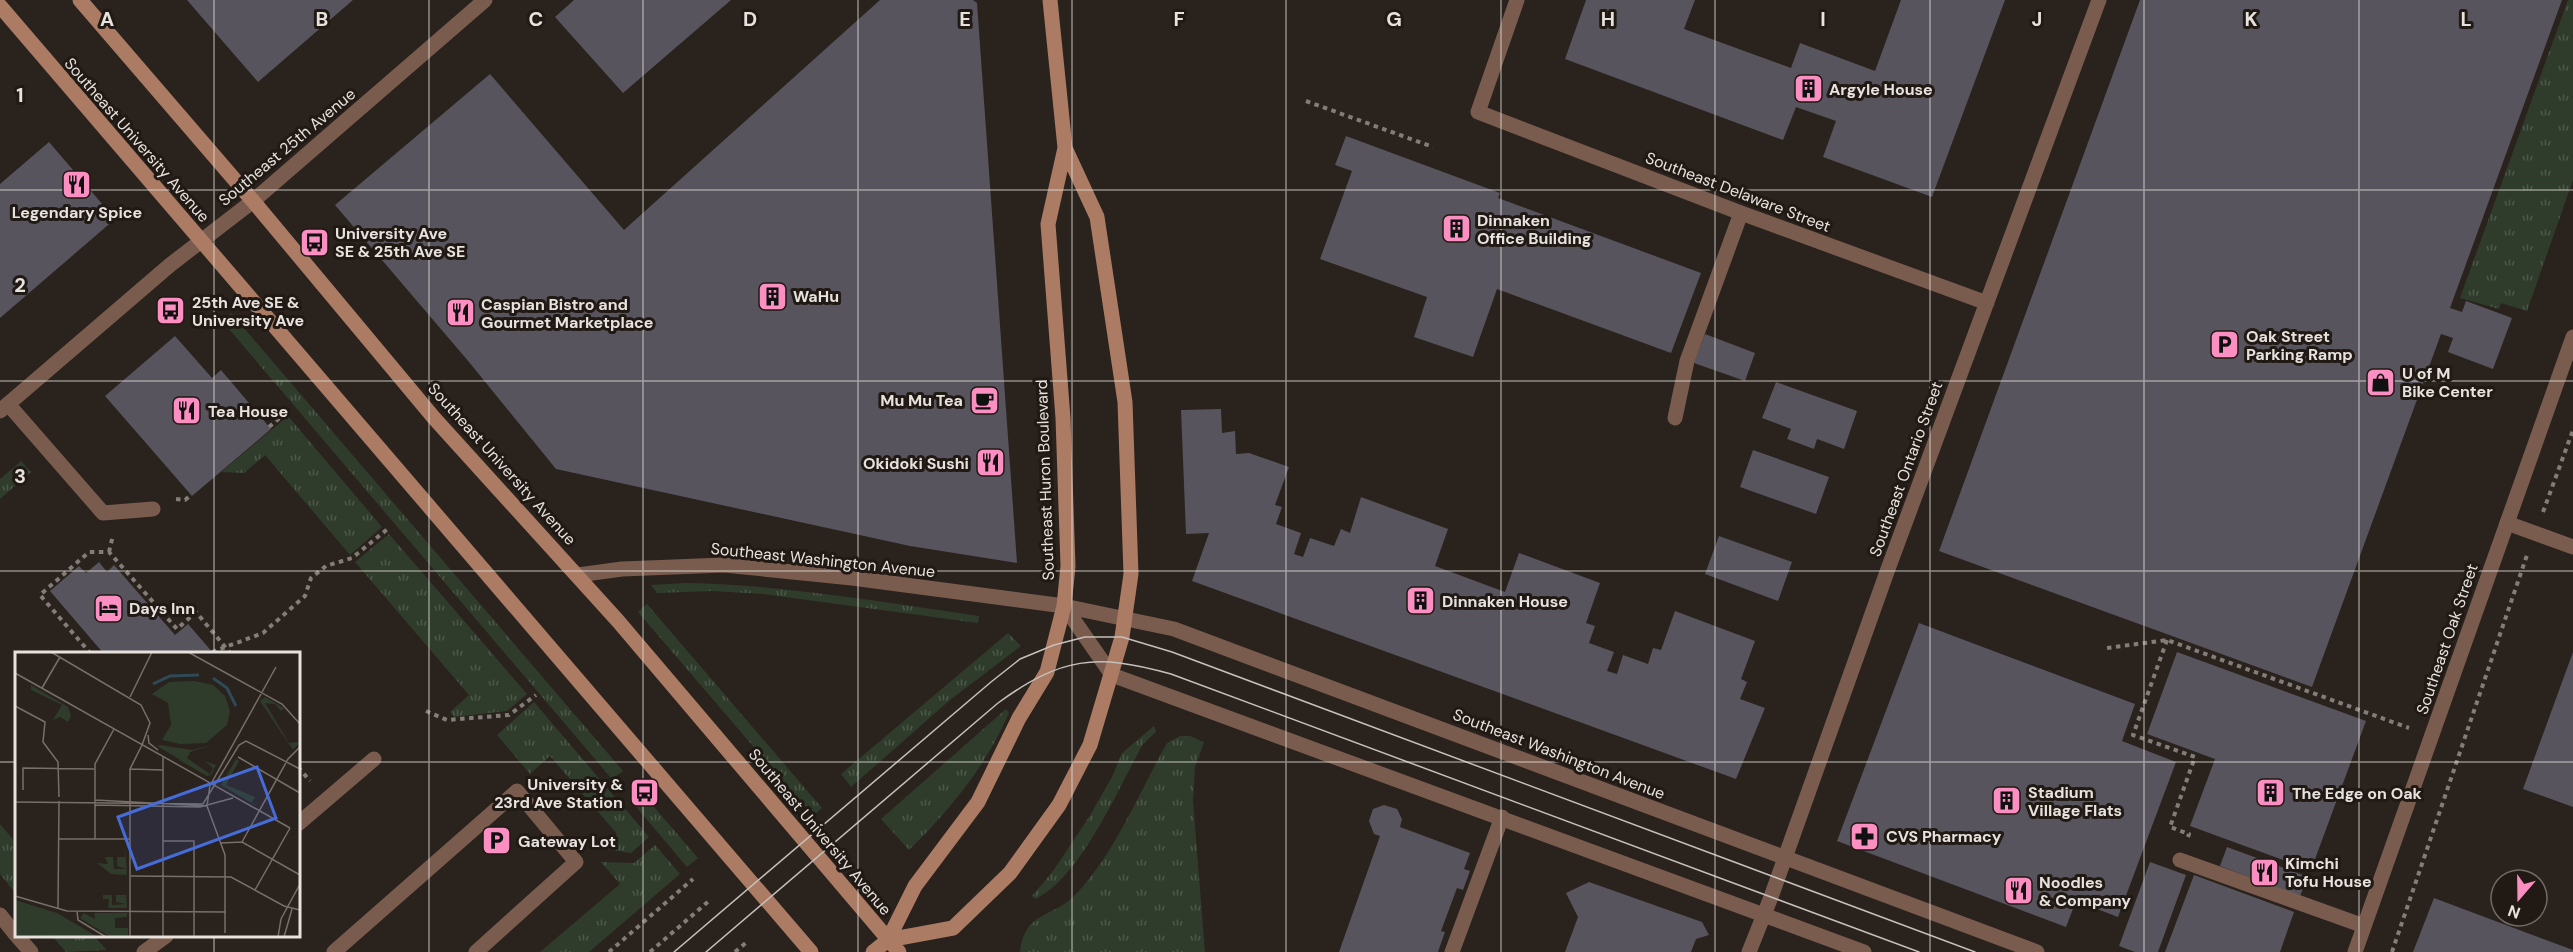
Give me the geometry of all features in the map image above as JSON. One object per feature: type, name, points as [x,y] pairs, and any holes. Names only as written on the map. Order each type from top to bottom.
[{"type":"main road","name":"Southeast University Avenue","points":[[80,0],[253,201],[434,418],[578,575],[899,952]]},
{"type":"main road","name":"Southeast Huron Boulevard","points":[[888,940],[915,886],[978,802],[1018,718],[1047,672],[1064,606],[1068,566],[1063,418],[1048,224],[1065,148],[1050,0]]},
{"type":"main road","name":"Southeast University Avenue","points":[[0,6],[811,952]]},
{"type":"main road","name":"Southeast Huron Boulevard","points":[[888,940],[953,928],[1010,873],[1059,805],[1090,745],[1112,675],[1131,574],[1125,402],[1097,217],[1065,148]]},
{"type":"main road","points":[[873,952],[888,940]]},
{"type":"street","name":"Southeast 25th Avenue","points":[[4,407],[170,265],[253,201],[485,0]]},
{"type":"street","name":"Southeast Delaware Street","points":[[1517,0],[1478,112],[1741,213],[1987,303]]},
{"type":"street","name":"Southeast Ontario Street","points":[[1749,952],[1765,914],[1888,569],[2099,0]]},
{"type":"street","points":[[1675,418],[1687,361],[1741,213]]},
{"type":"street","name":"Southeast Oak Street","points":[[2355,952],[2573,337]]},
{"type":"street","points":[[4,407],[103,513],[153,509]]},
{"type":"street","points":[[2507,523],[2573,547]]},
{"type":"street","name":"Southeast Washington Avenue","points":[[578,575],[622,569],[724,565],[852,578],[1064,606],[1174,629],[2037,952]]},
{"type":"street","points":[[1064,606],[1112,675],[1864,952]]},
{"type":"street","points":[[300,822],[374,759]]},
{"type":"street","points":[[334,952],[517,791],[576,862],[476,952]]},
{"type":"street","points":[[1452,952],[1502,817]]},
{"type":"street","points":[[2180,860],[2364,926]]},
{"type":"street","points":[[0,915],[15,933]]},
{"type":"street","points":[[19,937],[31,952]]},
{"type":"street","points":[[144,952],[165,937]]},
{"type":"path","points":[[1306,101],[1433,147]]},
{"type":"path","points":[[269,427],[289,410]]},
{"type":"path","points":[[2392,952],[2535,533],[2573,430]]},
{"type":"path","points":[[212,652],[263,633],[305,596],[311,578],[326,566],[352,558],[390,527]]},
{"type":"path","points":[[89,652],[40,595],[89,552],[109,552],[177,629],[196,612],[230,652]]},
{"type":"path","points":[[2107,648],[2167,640],[2380,716],[2432,737]]},
{"type":"path","points":[[2167,640],[2133,735],[2195,757],[2170,827],[2189,834],[2180,860]]},
{"type":"path","points":[[426,711],[447,720],[509,715],[536,695]]},
{"type":"path","points":[[609,952],[693,879]]},
{"type":"path","points":[[650,952],[710,900]]},
{"type":"path","points":[[735,952],[748,941]]},
{"type":"green space","points":[[2568,0],[2573,0],[2573,180],[2527,311],[2501,303],[2499,309],[2460,298]]},
{"type":"green space","points":[[231,313],[623,771],[612,779],[223,322]]},
{"type":"green space","points":[[288,416],[382,527],[350,555],[265,455],[244,473],[221,472]]},
{"type":"green space","points":[[21,461],[31,472],[0,499],[0,479]]},
{"type":"green space","points":[[389,534],[527,694],[507,711],[454,717],[450,712],[469,695],[355,562]]},
{"type":"green space","points":[[686,583],[796,591],[979,616],[978,623],[763,594],[712,591],[657,593],[651,585]]},
{"type":"green space","points":[[647,604],[822,808],[813,816],[638,612]]},
{"type":"green space","points":[[1008,633],[1021,646],[950,700],[851,787],[841,774]]},
{"type":"green space","points":[[534,702],[649,837],[631,853],[600,848],[617,834],[550,756],[530,774],[497,735]]},
{"type":"green space","points":[[1006,709],[1009,713],[978,769],[953,803],[909,850],[881,819]]},
{"type":"green space","points":[[1154,726],[1156,732],[1143,744],[1083,853],[1052,888],[1035,899],[1032,896],[1053,871],[1089,817],[1112,777],[1122,753]]},
{"type":"green space","points":[[1180,736],[1190,736],[1204,742],[1195,767],[1193,801],[1205,952],[1020,952],[1027,929],[1033,922],[1066,903],[1088,880],[1125,823],[1167,743]]},
{"type":"green space","points":[[642,793],[698,858],[687,867],[632,802]]},
{"type":"green space","points":[[0,824],[15,842],[15,893],[0,874]]},
{"type":"green space","points":[[655,845],[680,874],[589,952],[540,952],[620,884],[601,862],[634,863]]},
{"type":"green space","points":[[53,937],[95,937],[107,950],[66,952]]},
{"type":"building","points":[[187,0],[353,0],[258,82]]},
{"type":"building","points":[[574,0],[731,0],[623,93],[555,17]]},
{"type":"building","name":"WaHu","points":[[880,0],[973,0],[977,3],[1017,563],[910,546],[556,469],[469,362],[335,205],[490,74],[624,230]]},
{"type":"building","name":"Argyle House","points":[[1586,0],[1695,0],[1684,29],[1791,68],[1800,43],[1875,71],[1901,0],[2005,0],[1932,197],[1823,157],[1836,121],[1796,107],[1783,140],[1565,59]]},
{"type":"building","name":"Oak Street Parking Ramp","points":[[2140,0],[2562,0],[2450,308],[2462,312],[2466,301],[2512,318],[2493,369],[2448,352],[2453,338],[2441,334],[2312,687],[1939,551]]},
{"type":"building","name":"Dinnaken Office Building","points":[[1346,136],[1500,193],[1498,198],[1701,273],[1671,353],[1497,289],[1473,357],[1414,337],[1427,297],[1320,259],[1352,171],[1335,165]]},
{"type":"building","points":[[49,142],[115,219],[0,318],[0,184]]},
{"type":"building","points":[[1705,334],[1755,353],[1745,381],[1694,363]]},
{"type":"building","name":"Tea House","points":[[175,336],[212,378],[221,370],[271,429],[192,496],[105,396]]},
{"type":"building","points":[[1776,382],[1857,411],[1844,449],[1817,439],[1814,449],[1787,439],[1791,429],[1762,418]]},
{"type":"building","name":"Dinnaken House","points":[[1221,409],[1222,433],[1235,431],[1236,454],[1249,453],[1289,467],[1275,505],[1282,507],[1276,524],[1301,533],[1294,554],[1303,557],[1310,538],[1334,546],[1341,529],[1350,533],[1361,497],[1448,529],[1435,566],[1505,592],[1519,553],[1600,583],[1586,623],[1595,626],[1589,643],[1614,652],[1607,671],[1617,674],[1623,655],[1648,664],[1653,648],[1661,650],[1675,611],[1755,641],[1741,679],[1747,682],[1740,699],[1765,708],[1736,779],[1192,581],[1209,533],[1186,534],[1181,410]]},
{"type":"building","points":[[1753,450],[1829,477],[1816,514],[1740,487]]},
{"type":"building","points":[[1719,536],[1792,562],[1778,601],[1705,574]]},
{"type":"building","name":"Days Inn","points":[[99,562],[107,572],[114,565],[175,635],[188,624],[212,652],[102,652],[50,591],[79,566],[86,573]]},
{"type":"building","name":"Stadium Village Flats","points":[[1919,623],[2135,704],[2122,741],[2176,762],[2118,917],[2076,901],[2066,927],[1837,841]]},
{"type":"building","name":"The Edge on Oak","points":[[2177,652],[2366,721],[2311,870],[2190,826],[2215,759],[2147,734]]},
{"type":"building","points":[[2573,652],[2573,807],[2523,789]]},
{"type":"building","points":[[1384,805],[1397,809],[1402,819],[1400,827],[1470,853],[1464,869],[1470,871],[1463,890],[1457,888],[1441,931],[1445,932],[1438,952],[1339,952],[1380,836],[1374,834],[1369,821],[1373,809]]},
{"type":"building","name":"Kimchi Tofu House","points":[[2227,847],[2308,877],[2300,896],[2220,866]]},
{"type":"building","points":[[2150,862],[2186,875],[2158,952],[2135,952],[2119,946]]},
{"type":"building","points":[[2194,875],[2294,912],[2280,952],[2165,952]]},
{"type":"building","points":[[1589,882],[1702,922],[1709,935],[1696,939],[1691,952],[1565,952],[1578,917],[1566,893]]},
{"type":"building","points":[[2434,898],[2489,919],[2489,928],[2514,928],[2573,950],[2573,952],[2413,952]]},
{"type":"tram line","points":[[674,952],[1020,659],[1054,645],[1085,637],[1122,637],[1172,652],[1975,952]]},
{"type":"tram line","points":[[706,952],[998,703],[1041,676],[1080,663],[1100,662],[1145,667],[1171,674],[1919,952]]},
{"type":"place","name":"Argyle House","points":[[1808,89]]},
{"type":"place","name":"Legendary Spice","points":[[77,184]]},
{"type":"place","name":"Dinnaken Office Building","points":[[1456,229]]},
{"type":"place","name":"University Ave SE & 25th Ave SE","points":[[314,242]]},
{"type":"place","name":"WaHu","points":[[772,296]]},
{"type":"place","name":"25th Ave SE & University Ave","points":[[171,311]]},
{"type":"place","name":"Caspian Bistro and Gourmet Marketplace","points":[[460,313]]},
{"type":"place","name":"Oak Street Parking Ramp","points":[[2225,345]]},
{"type":"place","name":"U of M Bike Center","points":[[2381,382]]},
{"type":"place","name":"Mu Mu Tea","points":[[984,400]]},
{"type":"place","name":"Tea House","points":[[187,411]]},
{"type":"place","name":"Okidoki Sushi","points":[[990,463]]},
{"type":"place","name":"Dinnaken House","points":[[1421,601]]},
{"type":"place","name":"Days Inn","points":[[108,608]]},
{"type":"place","name":"University & 23rd Ave Station","points":[[644,793]]},
{"type":"place","name":"The Edge on Oak","points":[[2271,793]]},
{"type":"place","name":"Stadium Village Flats","points":[[2007,801]]},
{"type":"place","name":"CVS Pharmacy","points":[[1865,836]]},
{"type":"place","name":"Gateway Lot","points":[[497,841]]},
{"type":"place","name":"Kimchi Tofu House","points":[[2264,872]]},
{"type":"place","name":"Noodles & Company","points":[[2018,891]]}]
